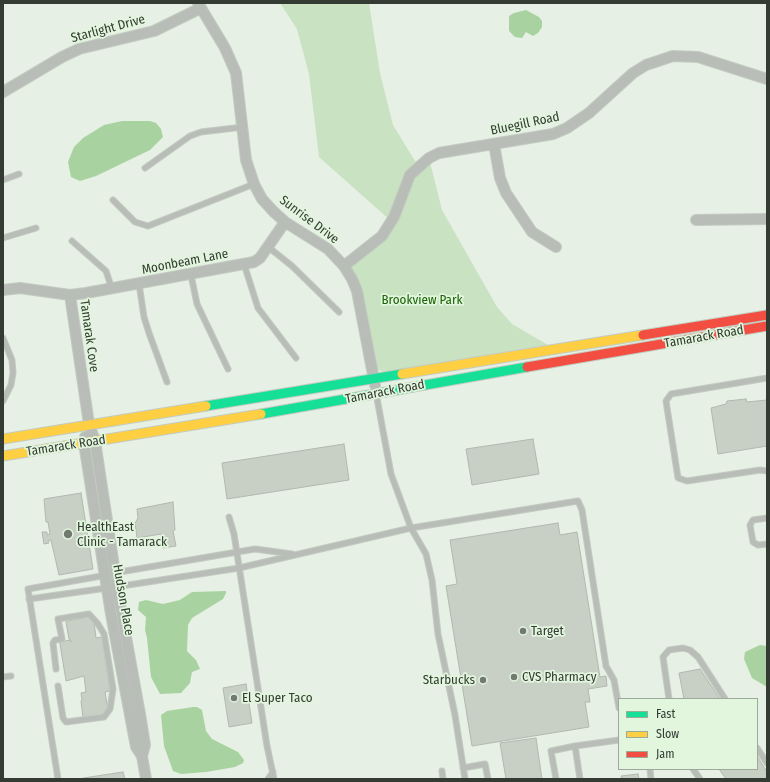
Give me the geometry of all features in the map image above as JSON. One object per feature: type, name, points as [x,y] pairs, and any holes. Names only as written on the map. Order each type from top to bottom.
[{"type":"street","name":"Starlight Drive","points":[[3,92],[62,57],[79,49],[154,30],[173,23],[199,5]]},
{"type":"street","name":"Sunrise Drive","points":[[199,5],[225,48],[236,73],[244,127],[246,160],[254,184],[262,199],[285,222],[328,250],[344,266],[357,291],[376,392]]},
{"type":"street","name":"Bluegill Road","points":[[344,266],[382,236],[394,217],[406,182],[418,166],[439,153],[553,134],[567,128],[589,114],[634,73],[646,65],[673,56],[698,57],[767,79]]},
{"type":"street","points":[[494,144],[500,178],[506,193],[532,232],[556,248]]},
{"type":"street","points":[[696,220],[767,219]]},
{"type":"street","name":"Moonbeam Lane","points":[[70,295],[112,289],[254,262],[285,222]]},
{"type":"street","name":"Tamarak Cove","points":[[3,290],[20,288],[70,295],[89,424]]},
{"type":"street","name":"Tamarack Road","points":[[3,439],[767,315]]},
{"type":"street","name":"Tamarack Road","points":[[3,456],[343,400],[376,392],[767,326]]},
{"type":"street","name":"Hudson Place","points":[[89,424],[95,441],[115,573],[112,588]]},
{"type":"street","name":"Hudson Place","points":[[89,424],[84,443],[105,576],[112,588],[145,746],[142,756],[146,779]]},
{"type":"lane","points":[[145,168],[190,136],[201,132],[244,127]]},
{"type":"lane","points":[[3,180],[19,174]]},
{"type":"lane","points":[[113,200],[135,222],[148,226],[254,184]]},
{"type":"lane","points":[[3,238],[36,228]]},
{"type":"lane","points":[[72,241],[106,271],[112,289]]},
{"type":"lane","points":[[267,246],[292,266],[338,312]]},
{"type":"lane","points":[[244,264],[258,308],[296,358]]},
{"type":"lane","points":[[191,274],[197,304],[228,370]]},
{"type":"lane","points":[[139,284],[144,317],[168,382]]},
{"type":"lane","points":[[3,338],[5,349],[12,360],[13,373],[12,385],[3,401]]},
{"type":"lane","points":[[767,378],[671,394],[666,401],[678,478],[687,481],[760,470],[767,471]]},
{"type":"lane","points":[[376,392],[390,474],[410,528],[426,554],[432,580],[443,664],[455,715],[465,779]]},
{"type":"lane","points":[[29,600],[239,568],[293,554],[410,528],[578,501],[582,510],[606,666],[614,680],[618,702]]},
{"type":"lane","points":[[229,517],[239,568],[274,779]]},
{"type":"lane","points":[[767,518],[753,520],[750,525],[753,542],[758,545],[767,544]]},
{"type":"lane","points":[[58,779],[28,589],[236,552],[260,549],[293,554]]},
{"type":"lane","points":[[56,669],[53,643],[55,640],[62,639],[58,619],[89,614],[98,624],[104,636],[113,694],[110,709],[104,717],[66,722],[63,718],[58,686]]},
{"type":"lane","points":[[669,698],[662,657],[670,650],[683,648],[690,650],[698,657],[724,698]]},
{"type":"lane","points":[[3,677],[11,676]]},
{"type":"lane","points":[[556,779],[551,750],[618,740]]},
{"type":"lane","points":[[575,746],[580,779]]},
{"type":"lane","points":[[758,750],[767,763]]},
{"type":"lane","points":[[463,768],[485,764],[488,779]]},
{"type":"lane","points":[[694,770],[700,779]]},
{"type":"lane","points":[[442,771],[443,779]]},
{"type":"lane","points":[[268,779],[273,772]]},
{"type":"green space","name":"Brookview Park","points":[[280,3],[369,3],[380,73],[393,125],[418,166],[429,158],[442,210],[497,307],[512,324],[548,345],[386,372],[371,368],[360,303],[344,266],[391,221],[319,157],[309,74],[297,29]]},
{"type":"shaded area","points":[[526,10],[539,17],[542,21],[542,27],[538,33],[533,36],[526,32],[522,38],[515,37],[509,31],[509,16]]},
{"type":"shaded area","points":[[122,121],[150,121],[156,123],[161,129],[163,137],[150,150],[96,176],[80,181],[71,177],[68,162],[74,147],[83,138],[104,125]]},
{"type":"shaded area","points":[[226,591],[223,599],[192,618],[188,625],[187,651],[196,660],[200,669],[192,672],[190,683],[181,693],[160,694],[151,677],[145,630],[146,617],[138,610],[139,602],[146,600],[163,604],[180,600],[192,592]]},
{"type":"shaded area","points":[[760,645],[767,646],[767,687],[752,678],[744,659],[745,652]]},
{"type":"shaded area","points":[[197,707],[202,710],[206,731],[212,739],[238,752],[244,760],[243,763],[235,767],[206,772],[181,774],[173,771],[164,746],[161,715],[167,711]]},
{"type":"building","points":[[746,399],[747,402],[767,400],[767,446],[718,454],[711,408],[726,404],[727,401]]},
{"type":"building","points":[[533,439],[539,474],[472,485],[466,449]]},
{"type":"building","points":[[344,444],[349,480],[227,499],[222,463]]},
{"type":"building","name":"HealthEast Clinic - Tamarack","points":[[81,493],[93,569],[59,575],[51,540],[48,541],[49,543],[44,544],[42,532],[47,532],[47,535],[50,534],[48,522],[46,522],[44,499]]},
{"type":"building","points":[[173,502],[175,530],[173,531],[176,546],[163,548],[161,534],[137,538],[135,523],[138,518],[137,509]]},
{"type":"building","name":"Target","points":[[558,523],[560,535],[577,532],[600,677],[606,676],[607,686],[588,689],[590,702],[585,702],[589,727],[472,746],[446,586],[457,584],[450,540]]},
{"type":"building","points":[[89,617],[94,622],[96,638],[102,637],[110,691],[105,692],[108,710],[104,715],[83,718],[81,693],[86,692],[84,676],[66,681],[60,642],[70,640],[71,642],[70,639],[69,639],[66,622]]},
{"type":"building","points":[[700,669],[719,698],[684,698],[679,673]]},
{"type":"building","points":[[246,684],[252,723],[229,727],[223,688]]},
{"type":"building","points":[[536,738],[542,779],[506,779],[500,743]]},
{"type":"building","points":[[758,758],[767,772],[767,779],[726,779],[720,770],[758,770]]},
{"type":"building","points":[[123,772],[125,779],[78,779],[90,777]]},
{"type":"building","points":[[638,774],[639,779],[622,779],[621,776]]},
{"type":"traffic: fast","points":[[261,414],[527,367]]},
{"type":"traffic: fast","points":[[206,406],[402,374]]},
{"type":"traffic: slow","points":[[402,374],[643,335]]},
{"type":"traffic: slow","points":[[3,439],[206,406]]},
{"type":"traffic: slow","points":[[3,456],[261,414]]},
{"type":"traffic: jam","points":[[643,335],[767,315]]},
{"type":"traffic: jam","points":[[527,367],[767,326]]},
{"type":"place","name":"HealthEast Clinic - Tamarack","points":[[68,534]]},
{"type":"place","name":"Target","points":[[523,631]]},
{"type":"place","name":"CVS Pharmacy","points":[[514,677]]},
{"type":"place","name":"Starbucks","points":[[483,680]]},
{"type":"place","name":"El Super Taco","points":[[234,698]]}]
